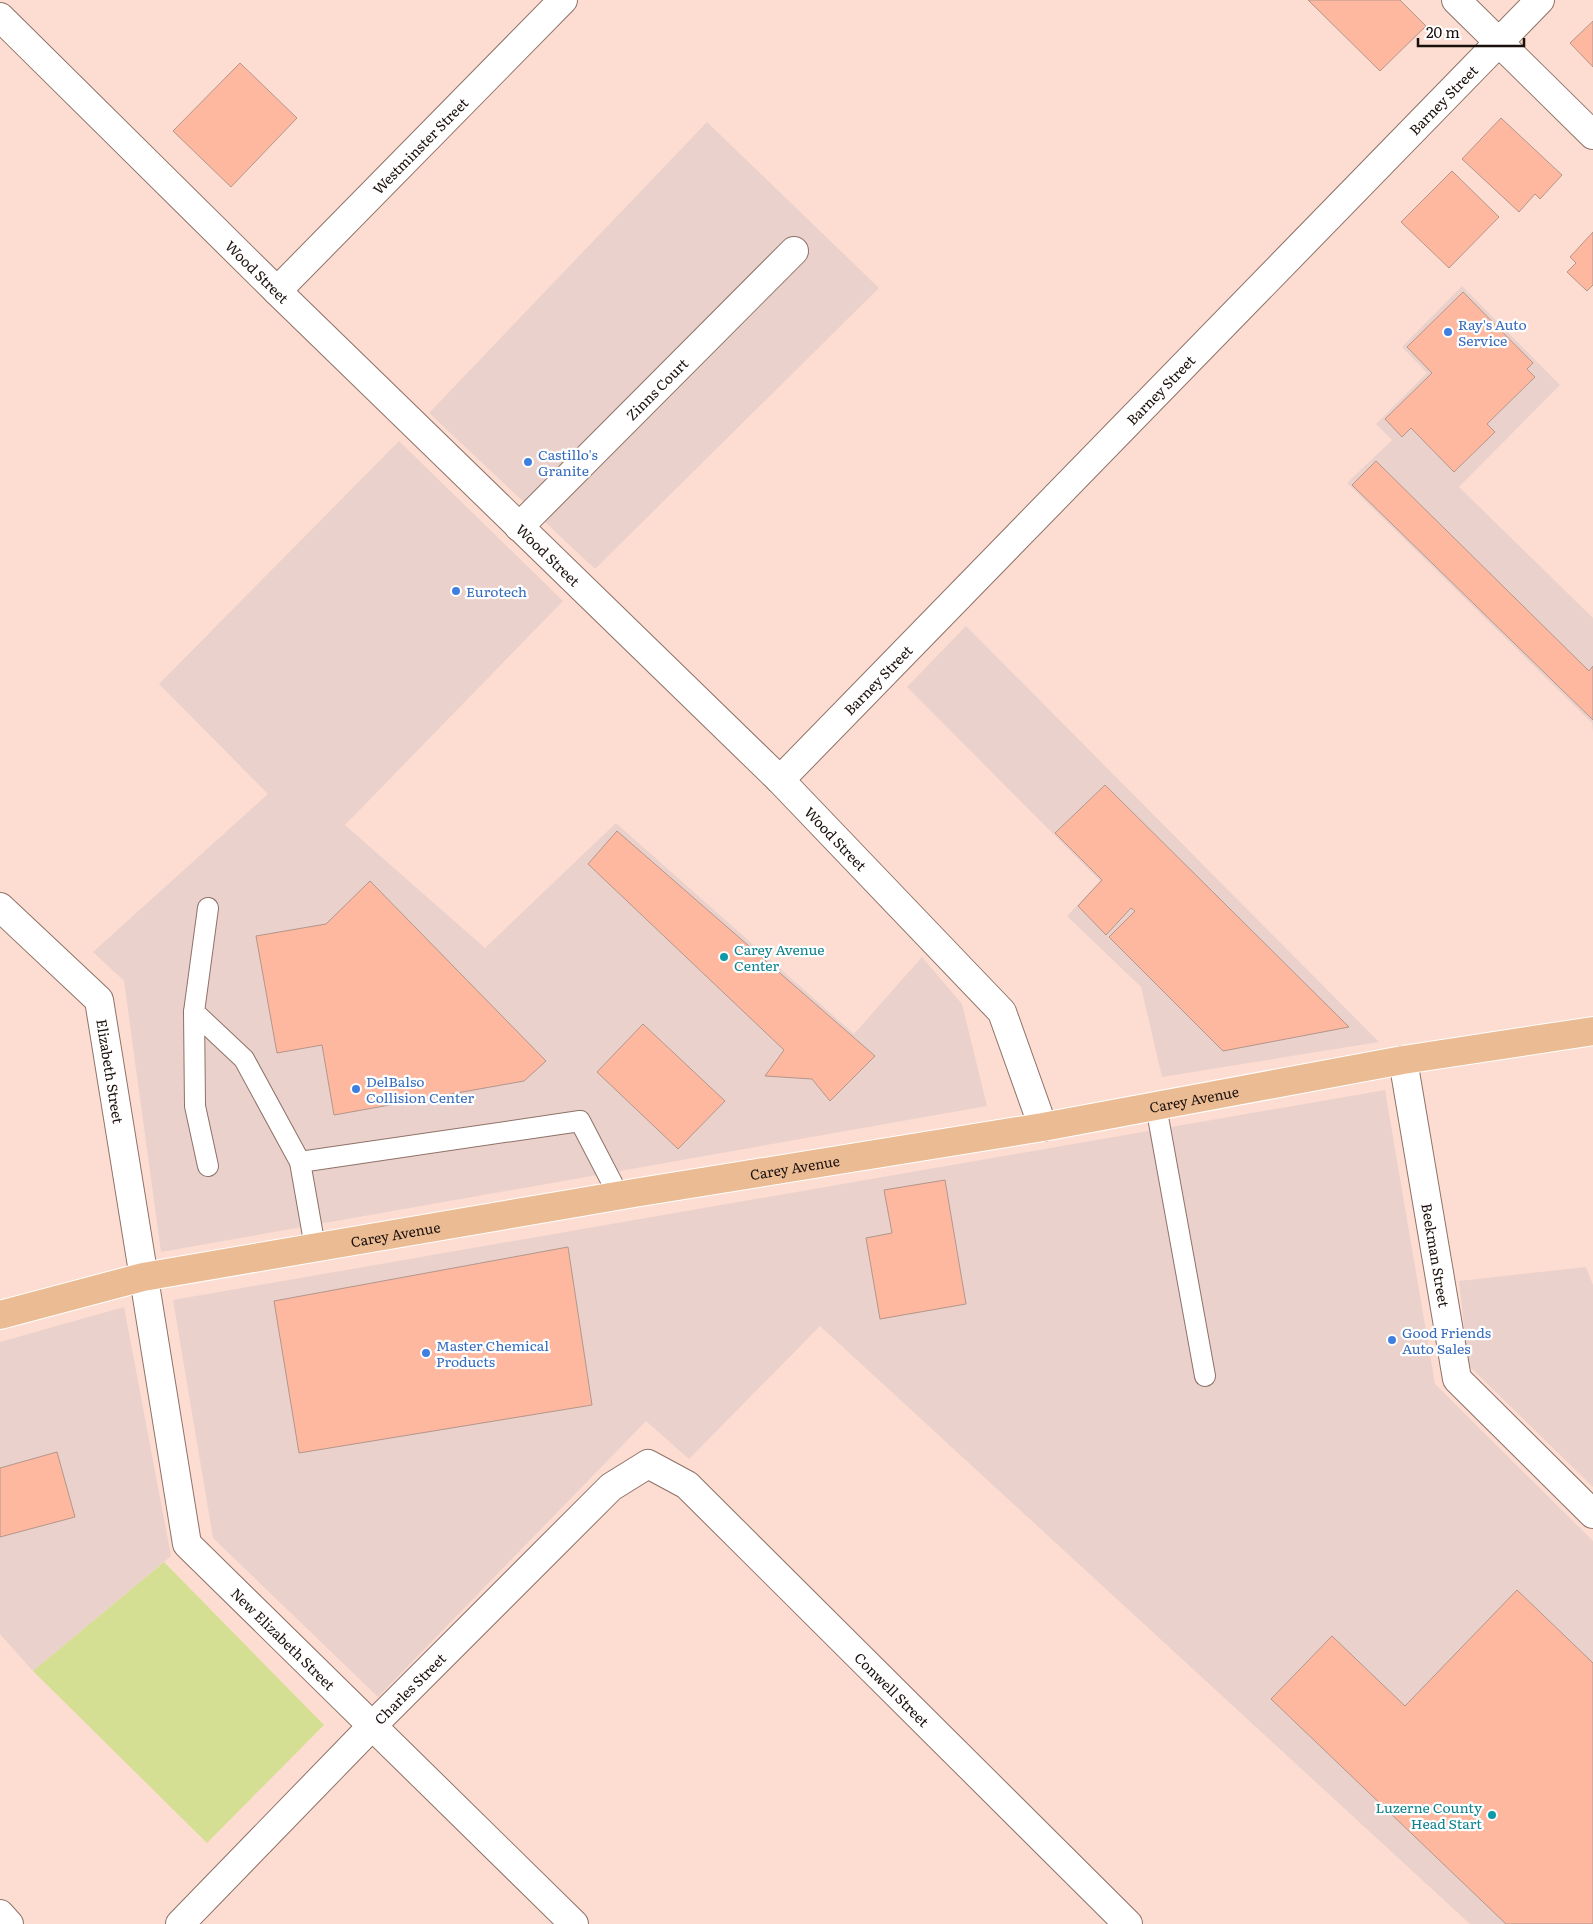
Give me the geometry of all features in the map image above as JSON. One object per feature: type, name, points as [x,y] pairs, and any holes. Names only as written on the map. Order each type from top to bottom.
[{"type":"main road","name":"Carey Avenue","points":[[0,1315],[143,1277],[1043,1126],[1403,1060],[1593,1031]]},
{"type":"street","name":"Westminster Street","points":[[277,291],[563,0]]},
{"type":"street","points":[[1456,0],[1593,136]]},
{"type":"street","name":"Barney Street","points":[[780,780],[1540,0]]},
{"type":"street","name":"Wood Street","points":[[0,17],[277,291],[780,780],[1002,1012],[1043,1126]]},
{"type":"street","name":"Zinns Court","points":[[519,527],[794,251]]},
{"type":"street","name":"Elizabeth Street","points":[[0,907],[99,1000],[143,1277]]},
{"type":"street","name":"Beekman Street","points":[[1403,1060],[1457,1379],[1593,1514]]},
{"type":"street","name":"New Elizabeth Street","points":[[143,1277],[187,1544],[574,1924]]},
{"type":"street","name":"Charles Street","points":[[180,1924],[373,1725],[611,1487],[648,1464]]},
{"type":"street","name":"Conwell Street","points":[[648,1464],[687,1485],[1128,1924]]},
{"type":"street","points":[[0,1914],[9,1924]]},
{"type":"lane","points":[[208,908],[194,1012],[195,1106],[208,1166]]},
{"type":"lane","points":[[194,1012],[244,1059],[300,1162],[316,1247]]},
{"type":"lane","points":[[1156,1106],[1205,1376]]},
{"type":"lane","points":[[300,1162],[580,1121],[619,1196]]},
{"type":"shaded area","points":[[707,122],[879,288],[595,569],[429,413]]},
{"type":"shaded area","points":[[1462,286],[1560,385],[1459,487],[1593,618],[1593,732],[1592,723],[1347,483],[1392,440],[1376,424],[1427,373],[1402,347]]},
{"type":"shaded area","points":[[399,441],[563,601],[345,825],[485,948],[616,823],[854,1034],[922,957],[962,1004],[987,1106],[161,1252],[124,981],[93,952],[268,794],[159,684]]},
{"type":"shaded area","points":[[966,626],[1379,1042],[1162,1077],[1141,987],[1067,916],[1100,881],[907,687]]},
{"type":"shaded area","points":[[1385,1090],[1435,1384],[1593,1541],[1593,1924],[1470,1924],[820,1326],[689,1459],[646,1421],[378,1697],[213,1538],[173,1300]]},
{"type":"shaded area","points":[[1586,1267],[1593,1285],[1593,1487],[1468,1365],[1459,1281]]},
{"type":"shaded area","points":[[124,1307],[171,1556],[33,1671],[0,1634],[0,1342]]},
{"type":"green space","points":[[164,1562],[324,1725],[207,1843],[33,1671]]},
{"type":"building","points":[[1308,0],[1400,0],[1426,26],[1380,71]]},
{"type":"building","points":[[1593,21],[1593,67],[1570,43]]},
{"type":"building","points":[[240,63],[297,118],[231,187],[173,131]]},
{"type":"building","points":[[1501,118],[1562,175],[1540,199],[1535,194],[1519,212],[1462,159]]},
{"type":"building","points":[[1452,171],[1499,217],[1449,268],[1401,222]]},
{"type":"building","points":[[1593,232],[1593,285],[1587,291],[1567,272],[1576,263],[1570,257]]},
{"type":"building","points":[[1463,292],[1533,363],[1527,369],[1535,377],[1487,424],[1495,432],[1454,472],[1411,428],[1402,437],[1385,419],[1432,373],[1407,347]]},
{"type":"building","points":[[1376,461],[1589,671],[1593,666],[1593,720],[1352,485]]},
{"type":"building","points":[[1105,785],[1349,1027],[1223,1051],[1109,937],[1135,911],[1131,908],[1106,935],[1078,906],[1102,880],[1055,833]]},
{"type":"building","name":"Carey Avenue Center","points":[[617,831],[875,1056],[830,1101],[812,1079],[765,1076],[784,1050],[588,864]]},
{"type":"building","points":[[370,881],[546,1061],[524,1081],[334,1115],[322,1045],[277,1053],[256,936],[326,924]]},
{"type":"building","points":[[643,1024],[725,1101],[678,1149],[597,1072]]},
{"type":"building","points":[[945,1180],[966,1304],[880,1319],[866,1238],[892,1233],[884,1190]]},
{"type":"building","points":[[568,1247],[592,1405],[299,1453],[274,1301]]},
{"type":"building","points":[[57,1452],[75,1517],[0,1537],[0,1468]]},
{"type":"building","name":"Luzerne County Head Start","points":[[1517,1590],[1593,1663],[1593,1924],[1506,1924],[1271,1699],[1332,1636],[1405,1706]]},
{"type":"place","name":"Ray's Auto Service","points":[[1448,332]]},
{"type":"place","name":"Castillo's Granite","points":[[528,462]]},
{"type":"place","name":"Eurotech","points":[[456,591]]},
{"type":"place","name":"Carey Avenue Center","points":[[724,957]]},
{"type":"place","name":"DelBalso Collision Center","points":[[356,1089]]},
{"type":"place","name":"Good Friends Auto Sales","points":[[1392,1340]]},
{"type":"place","name":"Master Chemical Products","points":[[426,1353]]},
{"type":"place","name":"Luzerne County Head Start","points":[[1492,1815]]}]
